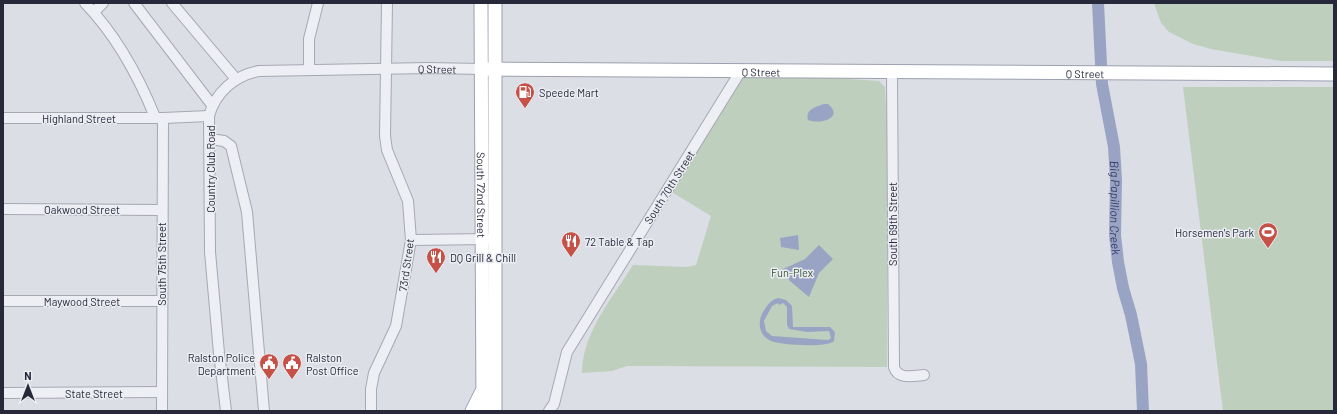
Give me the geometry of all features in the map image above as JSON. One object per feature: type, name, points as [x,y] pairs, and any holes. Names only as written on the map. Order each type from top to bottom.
[{"type":"main road","name":"South 72nd Street","points":[[481,3],[488,69],[489,239],[495,411]]},
{"type":"main road","name":"South 72nd Street","points":[[488,69],[495,3]]},
{"type":"main road","name":"Q Street","points":[[488,69],[650,69],[740,72],[1057,74],[1334,74]]},
{"type":"main road","name":"South 72nd Street","points":[[483,411],[489,239]]},
{"type":"main road","points":[[472,411],[483,389]]},
{"type":"street","points":[[85,3],[94,12],[130,61],[159,118]]},
{"type":"street","points":[[94,12],[103,3]]},
{"type":"street","points":[[134,3],[212,105]]},
{"type":"street","points":[[172,3],[236,79]]},
{"type":"street","points":[[309,69],[309,39],[318,3]]},
{"type":"street","name":"73rd Street","points":[[370,411],[371,389],[374,373],[396,326],[411,240],[408,201],[396,173],[386,143],[387,3]]},
{"type":"street","name":"Q Street","points":[[209,116],[212,105],[217,97],[236,79],[246,74],[259,71],[309,69],[488,69]]},
{"type":"street","name":"South 70th Street","points":[[550,411],[554,404],[567,352],[740,72]]},
{"type":"street","name":"South 69th Street","points":[[892,73],[894,367],[898,374],[903,376],[924,375]]},
{"type":"street","name":"Country Club Road","points":[[159,118],[209,116],[210,252],[218,353],[226,411]]},
{"type":"street","name":"Highland Street","points":[[3,118],[159,118]]},
{"type":"street","name":"South 75th Street","points":[[159,118],[162,210],[162,411]]},
{"type":"street","points":[[210,140],[224,141],[231,146],[244,195],[264,411]]},
{"type":"street","name":"Oakwood Street","points":[[3,209],[162,210]]},
{"type":"street","points":[[411,240],[489,239]]},
{"type":"street","name":"Maywood Street","points":[[3,301],[162,301]]},
{"type":"street","name":"State Street","points":[[3,393],[162,392]]},
{"type":"green space","points":[[1154,3],[1334,3],[1334,61],[1281,61],[1211,49],[1193,44],[1169,32],[1161,23]]},
{"type":"green space","name":"Fun-Plex","points":[[740,77],[818,77],[879,81],[885,87],[887,127],[887,367],[627,366],[612,371],[582,373],[583,358],[593,330],[608,303],[633,265],[687,267],[696,265],[711,216],[670,191]]},
{"type":"green space","name":"Horsemen's Park","points":[[1183,87],[1334,87],[1334,411],[1223,411]]},
{"type":"water","points":[[828,104],[832,109],[834,113],[832,117],[818,122],[808,120],[808,113],[812,109]]},
{"type":"water","points":[[798,235],[799,250],[781,247],[780,238]]},
{"type":"water","points":[[819,245],[833,259],[819,273],[809,297],[790,281],[781,270],[805,259]]},
{"type":"water","points":[[778,298],[786,300],[792,306],[793,327],[830,327],[835,332],[834,341],[822,345],[793,345],[767,339],[760,328],[760,320],[767,305]],"holes":[[[778,303],[779,305],[783,303],[787,307],[787,325],[789,329],[807,332],[829,331],[831,338],[828,340],[772,336],[766,331],[764,321],[772,306]]]},
{"type":"waterway","name":"Big Papillion Creek","points":[[1098,3],[1102,84],[1114,147],[1116,180],[1115,235],[1123,288],[1131,315],[1141,364],[1143,411]]},
{"type":"place","name":"Speede Mart","points":[[525,109]]},
{"type":"place","name":"Horsemen's Park","points":[[1268,249]]},
{"type":"place","name":"72 Table & Tap","points":[[571,258]]},
{"type":"place","name":"DQ Grill & Chill","points":[[436,274]]},
{"type":"place","name":"Ralston Police Department","points":[[269,380]]},
{"type":"place","name":"Ralston Post Office","points":[[292,380]]}]
